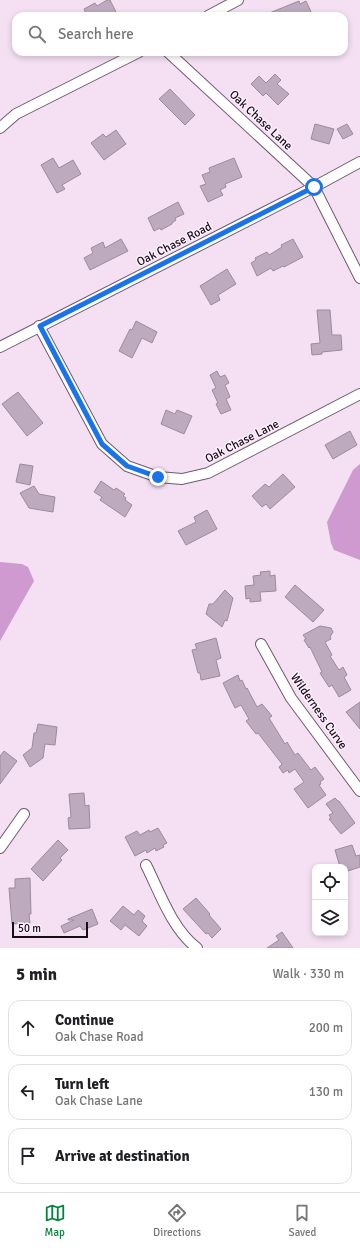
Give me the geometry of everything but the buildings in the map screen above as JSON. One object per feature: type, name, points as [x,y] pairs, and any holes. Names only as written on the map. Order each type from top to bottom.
[{"type":"street","points":[[216,12],[238,0]]},
{"type":"street","points":[[0,128],[16,114],[131,56]]},
{"type":"street","name":"Oak Chase Lane","points":[[172,56],[314,187],[360,278]]},
{"type":"street","name":"Oak Chase Road","points":[[0,347],[314,187],[360,162]]},
{"type":"street","name":"Oak Chase Lane","points":[[40,326],[102,444],[127,466],[158,477],[182,479],[208,473],[360,394]]},
{"type":"street","name":"Wilderness Curve","points":[[261,644],[291,698],[360,791]]},
{"type":"street","points":[[0,848],[24,814]]},
{"type":"street","points":[[146,865],[174,922],[188,941],[197,948]]},
{"type":"shaded area","points":[[360,464],[360,560],[334,550],[331,543],[327,522],[353,470]]},
{"type":"shaded area","points":[[0,562],[22,564],[28,567],[34,581],[0,641]]},
{"type":"route","points":[[158,477],[127,466],[102,444],[40,326],[314,187]]}]
